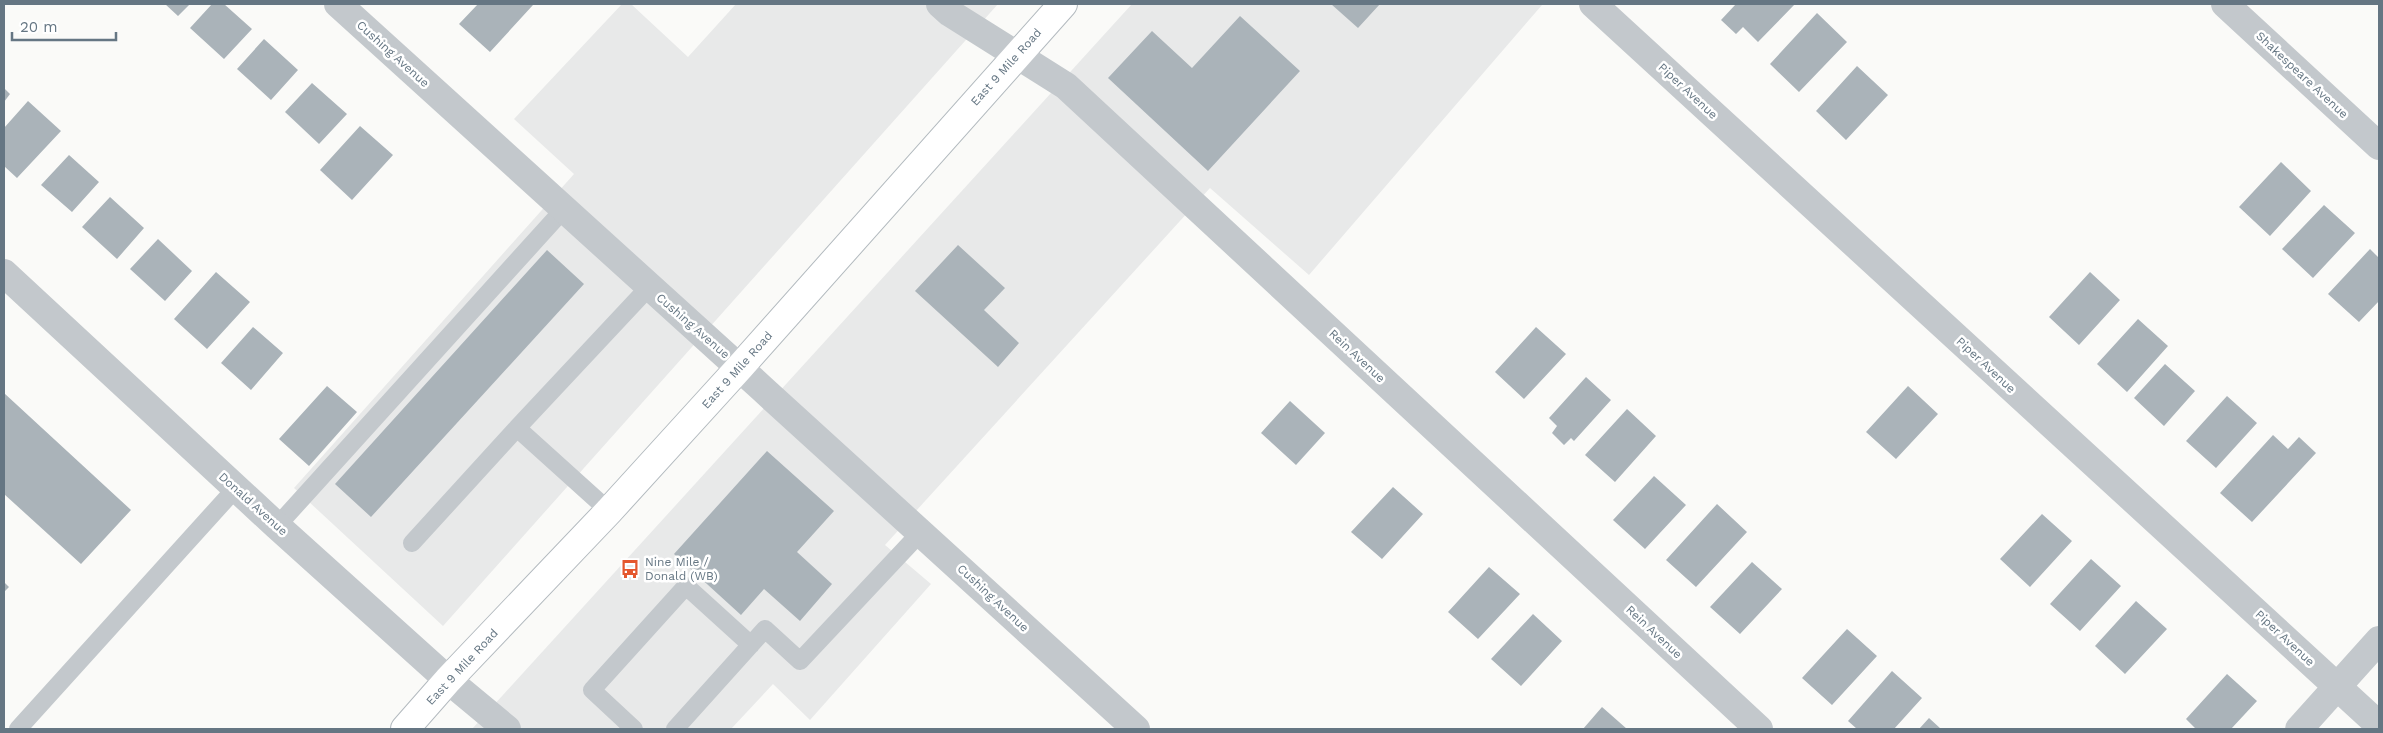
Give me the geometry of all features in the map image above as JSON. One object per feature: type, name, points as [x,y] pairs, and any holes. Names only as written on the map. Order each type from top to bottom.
[{"type":"main road","name":"East 9 Mile Road","points":[[405,729],[448,680],[609,511],[740,367],[1062,4]]},
{"type":"street","name":"Cushing Avenue","points":[[338,4],[649,287],[740,367],[1136,729]]},
{"type":"street","name":"Rein Avenue","points":[[940,4],[950,13],[1066,86],[1759,729]]},
{"type":"street","name":"Piper Avenue","points":[[1593,4],[2379,725]]},
{"type":"street","name":"Shakespeare Avenue","points":[[2225,4],[2379,146]]},
{"type":"street","name":"Donald Avenue","points":[[4,273],[277,526],[448,680],[507,729]]},
{"type":"street","points":[[2299,729],[2379,640]]},
{"type":"lane","points":[[277,526],[564,209]]},
{"type":"lane","points":[[412,542],[649,287]]},
{"type":"lane","points":[[517,428],[609,511]]},
{"type":"lane","points":[[18,729],[236,488]]},
{"type":"lane","points":[[675,729],[765,629],[800,661],[921,532]]},
{"type":"lane","points":[[634,729],[592,690],[686,586],[751,645]]},
{"type":"shaded area","points":[[622,4],[631,4],[688,57],[736,4],[998,4],[443,626],[294,488],[574,174],[514,119]]},
{"type":"shaded area","points":[[1132,4],[1542,5],[1309,275],[1210,188],[885,545],[931,584],[810,720],[773,684],[731,729],[472,729]]},
{"type":"building","points":[[165,4],[190,4],[178,16]]},
{"type":"building","points":[[212,4],[224,4],[252,29],[224,59],[190,28]]},
{"type":"building","points":[[478,4],[533,5],[490,52],[459,24]]},
{"type":"building","points":[[1331,4],[1380,4],[1358,28]]},
{"type":"building","points":[[1736,4],[1795,4],[1758,42],[1743,27],[1736,34],[1721,20]]},
{"type":"building","points":[[1817,13],[1847,42],[1799,92],[1770,64]]},
{"type":"building","points":[[1240,16],[1300,71],[1208,171],[1108,78],[1152,31],[1192,68]]},
{"type":"building","points":[[264,39],[298,70],[271,100],[237,69]]},
{"type":"building","points":[[1857,66],[1888,95],[1846,140],[1816,111]]},
{"type":"building","points":[[312,83],[347,114],[319,144],[285,112]]},
{"type":"building","points":[[4,88],[10,94],[4,102]]},
{"type":"building","points":[[28,101],[61,131],[17,178],[4,166],[4,128]]},
{"type":"building","points":[[360,126],[393,155],[352,200],[320,170]]},
{"type":"building","points":[[69,155],[99,182],[72,212],[41,185]]},
{"type":"building","points":[[2281,162],[2311,191],[2270,236],[2239,207]]},
{"type":"building","points":[[110,197],[144,228],[117,259],[82,227]]},
{"type":"building","points":[[2324,205],[2355,233],[2313,278],[2282,249]]},
{"type":"building","points":[[158,239],[192,271],[165,301],[130,269]]},
{"type":"building","points":[[958,245],[1005,288],[984,310],[1019,343],[998,367],[915,291]]},
{"type":"building","points":[[2370,249],[2379,258],[2379,301],[2359,322],[2328,294]]},
{"type":"building","points":[[547,250],[584,284],[371,517],[335,484]]},
{"type":"building","points":[[216,272],[250,302],[207,349],[174,319]]},
{"type":"building","points":[[2090,272],[2120,300],[2079,345],[2049,317]]},
{"type":"building","points":[[2138,319],[2168,346],[2127,392],[2097,364]]},
{"type":"building","points":[[253,327],[283,353],[251,390],[221,363]]},
{"type":"building","points":[[1536,327],[1566,354],[1524,399],[1495,372]]},
{"type":"building","points":[[2165,364],[2195,391],[2164,426],[2134,398]]},
{"type":"building","points":[[1586,377],[1611,400],[1574,441],[1571,438],[1564,445],[1552,433],[1557,426],[1549,418]]},
{"type":"building","points":[[327,386],[357,412],[309,466],[279,439]]},
{"type":"building","points":[[1908,386],[1938,414],[1896,459],[1866,432]]},
{"type":"building","points":[[4,393],[131,510],[81,564],[4,494]]},
{"type":"building","points":[[2227,396],[2257,423],[2216,468],[2186,441]]},
{"type":"building","points":[[1290,401],[1325,433],[1296,465],[1261,433]]},
{"type":"building","points":[[1627,409],[1656,436],[1615,482],[1585,455]]},
{"type":"building","points":[[2273,435],[2288,449],[2299,437],[2316,453],[2252,522],[2220,493]]},
{"type":"building","points":[[767,451],[834,511],[797,552],[832,584],[800,621],[764,589],[741,615],[674,554]]},
{"type":"building","points":[[1654,476],[1686,505],[1645,549],[1613,520]]},
{"type":"building","points":[[1393,487],[1423,514],[1382,559],[1351,532]]},
{"type":"building","points":[[1717,504],[1747,532],[1696,587],[1666,560]]},
{"type":"building","points":[[2042,514],[2072,541],[2030,587],[2000,559]]},
{"type":"building","points":[[2091,559],[2121,586],[2080,631],[2050,604]]},
{"type":"building","points":[[1752,562],[1782,589],[1740,634],[1710,607]]},
{"type":"building","points":[[1489,567],[1520,594],[1478,639],[1448,612]]},
{"type":"building","points":[[4,582],[9,587],[4,592]]},
{"type":"building","points":[[2136,601],[2167,629],[2125,674],[2095,646]]},
{"type":"building","points":[[1533,614],[1562,641],[1521,686],[1491,659]]},
{"type":"building","points":[[1847,629],[1877,656],[1832,705],[1802,678]]},
{"type":"building","points":[[1892,671],[1922,698],[1894,729],[1857,729],[1848,721]]},
{"type":"building","points":[[2227,674],[2257,701],[2231,729],[2196,729],[2186,719]]},
{"type":"building","points":[[1602,707],[1627,729],[1583,729]]},
{"type":"building","points":[[1929,718],[1941,729],[1919,729]]},
{"type":"place","name":"Nine Mile / Donald (WB)","points":[[630,569]]}]
